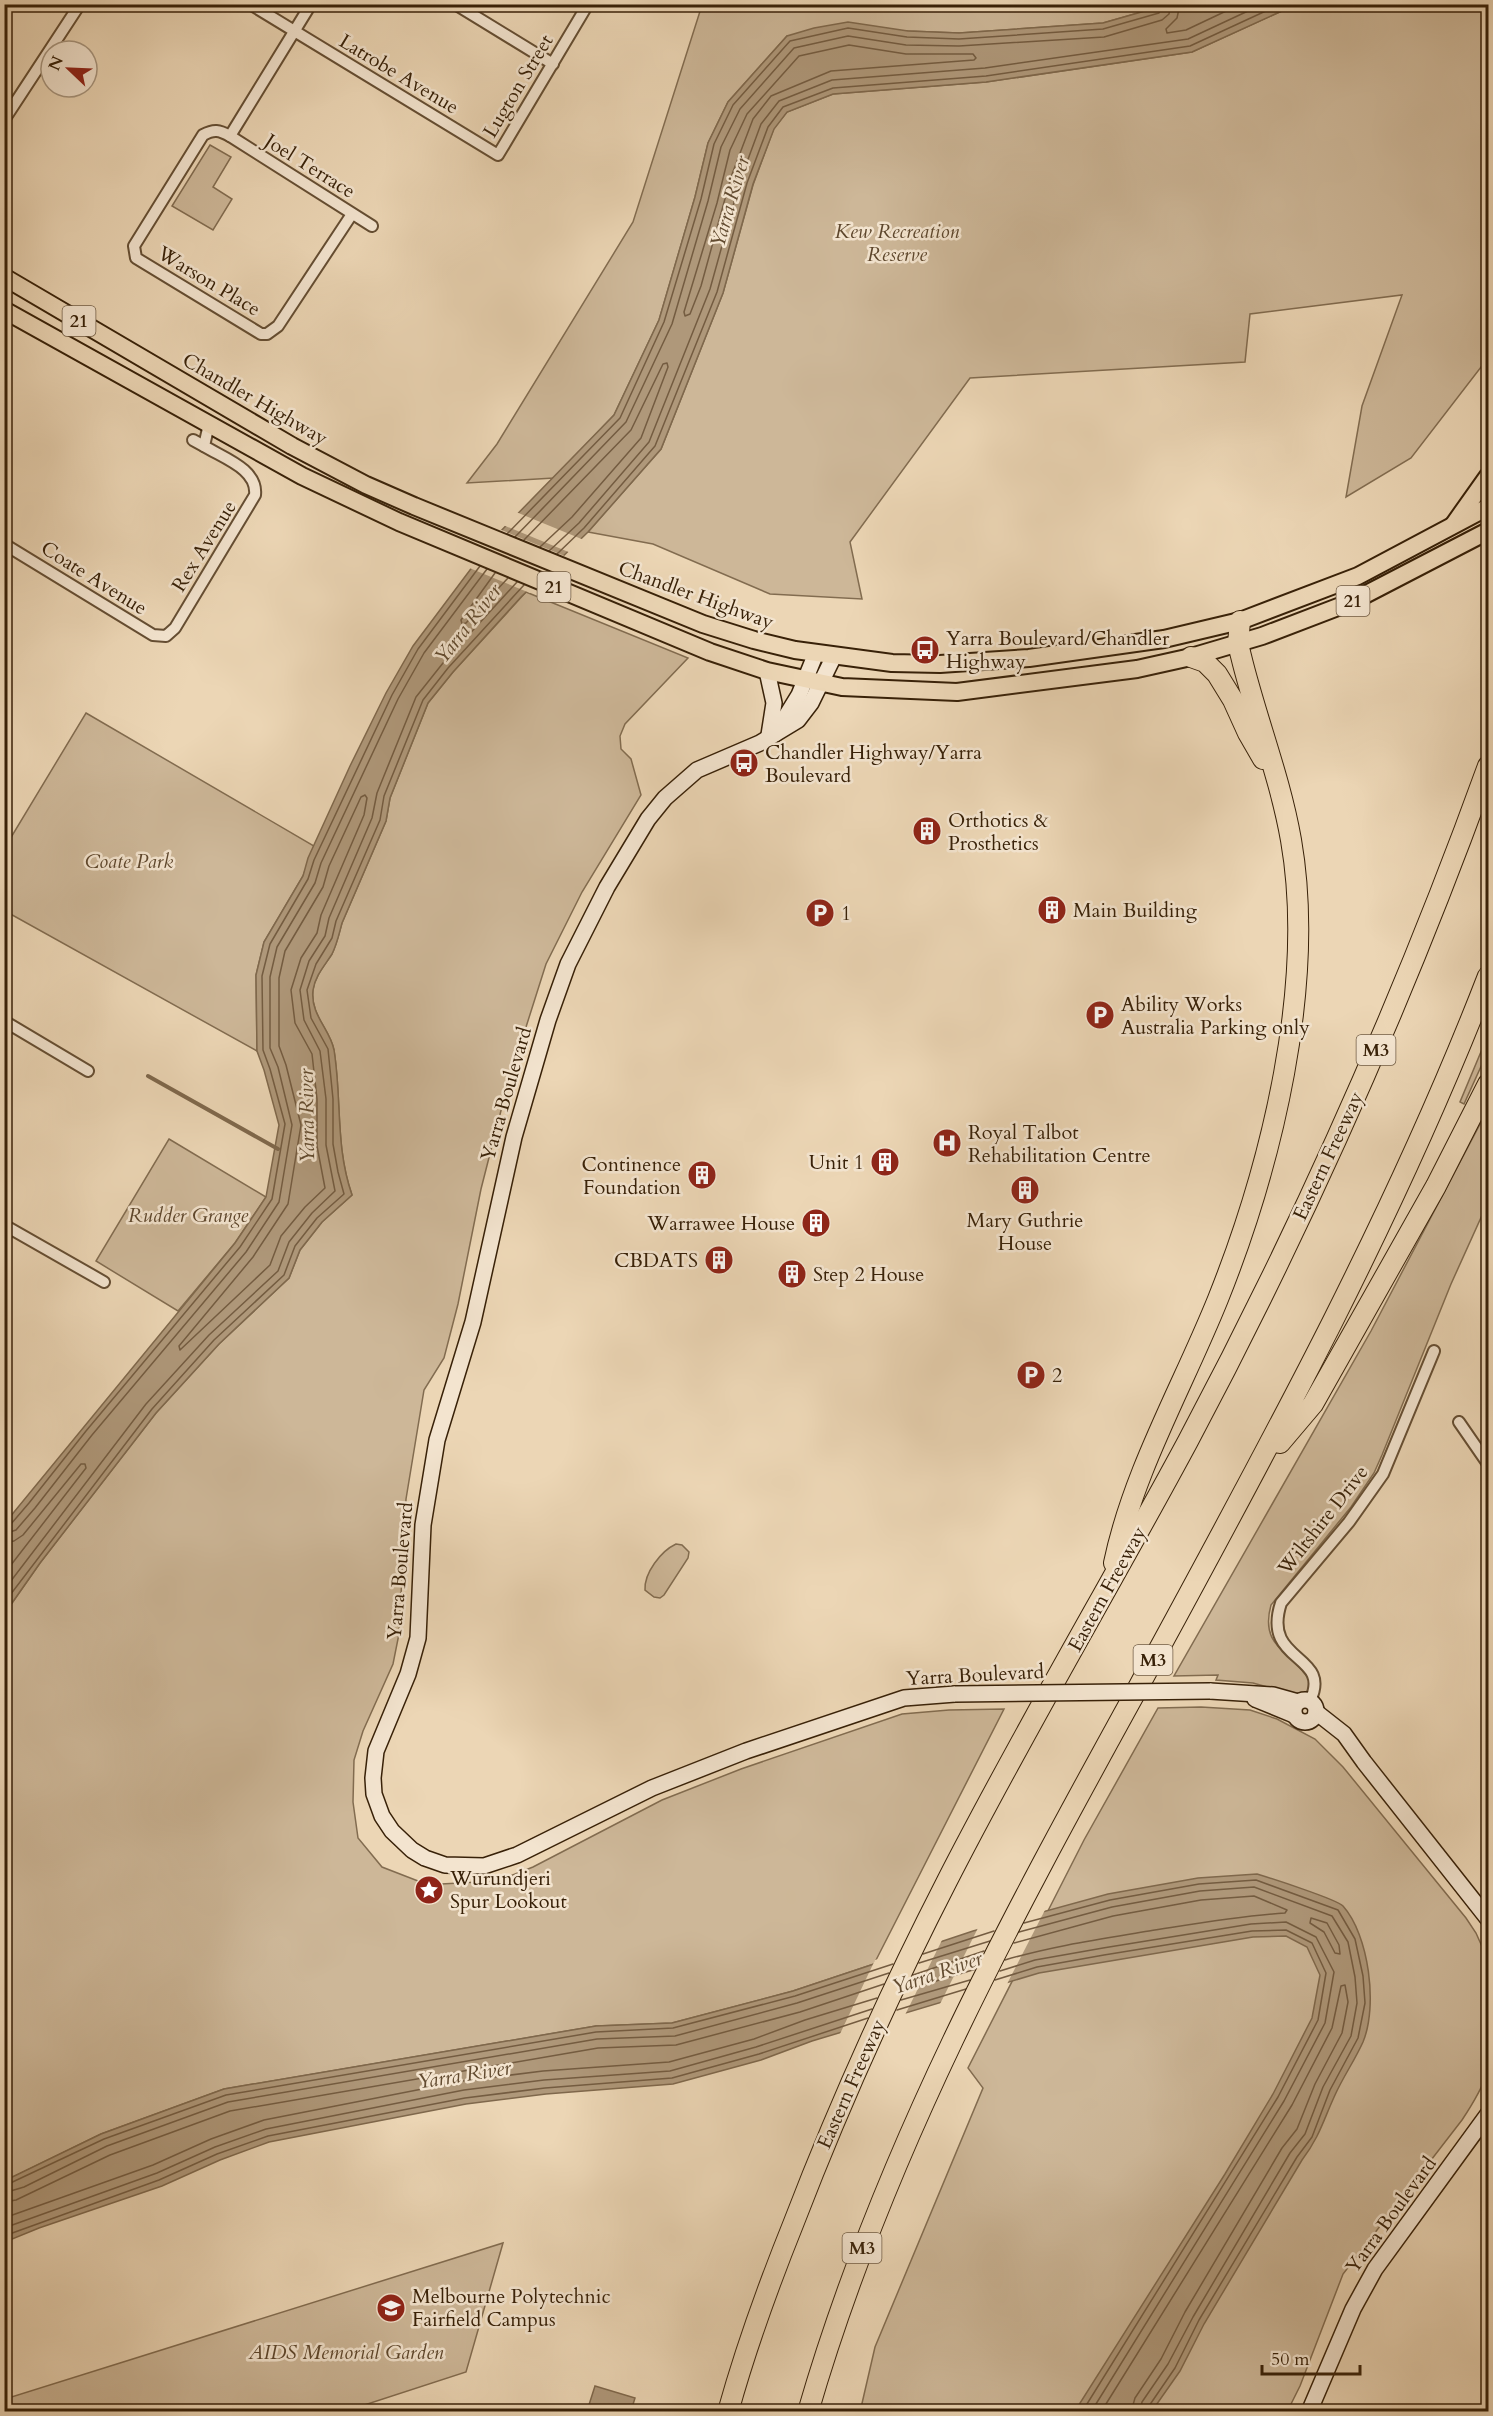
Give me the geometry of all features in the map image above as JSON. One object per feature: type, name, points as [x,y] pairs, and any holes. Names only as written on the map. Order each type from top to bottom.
[{"type":"highway","points":[[1110,1583],[1122,1526],[1136,1488],[1199,1345],[1239,1244],[1262,1168],[1276,1110],[1294,996],[1299,921],[1291,840],[1238,644],[1240,621]]},
{"type":"highway","points":[[1191,657],[1205,662],[1217,674],[1233,700],[1248,734],[1275,779]]},
{"type":"highway","name":"Eastern Freeway","points":[[728,2412],[782,2252],[838,2111],[902,1970],[950,1876],[1250,1321],[1318,1181],[1424,938],[1488,766]]},
{"type":"highway","name":"M3","points":[[808,2412],[857,2262],[928,2089],[999,1944],[1050,1847],[1256,1472],[1324,1340],[1400,1180],[1471,1021],[1488,976]]},
{"type":"highway","points":[[1256,1472],[1313,1404],[1436,1186],[1488,1084]]},
{"type":"main road","name":"Chandler Highway","points":[[4,278],[292,446],[414,506],[728,632],[770,645],[834,656],[892,663],[940,664],[1029,658],[1164,639],[1240,621],[1358,576],[1488,507]]},
{"type":"main road","name":"21","points":[[4,310],[302,476],[399,522],[710,652],[766,671],[851,688],[957,692],[1137,669],[1191,657],[1238,644],[1351,602],[1409,574],[1488,531]]},
{"type":"main road","points":[[1454,524],[1488,476]]},
{"type":"main road","name":"Yarra Boulevard","points":[[816,653],[813,682],[802,717],[772,736],[697,770],[665,798],[648,819],[590,918],[559,989],[514,1137],[473,1322],[437,1440],[423,1525],[418,1638],[408,1674],[376,1751],[374,1794],[382,1816],[392,1831],[424,1858],[445,1865],[484,1866],[517,1855],[652,1788],[736,1754],[904,1698],[955,1694],[1210,1691],[1273,1695],[1306,1710],[1330,1734],[1364,1762],[1488,1919]]},
{"type":"main road","name":"Yarra Boulevard","points":[[813,682],[834,656]]},
{"type":"main road","points":[[766,671],[774,703],[772,736]]},
{"type":"main road","name":"Yarra Boulevard","points":[[1309,2412],[1353,2309],[1375,2269],[1488,2114]]},
{"type":"street","points":[[4,120],[80,4]]},
{"type":"street","name":"Latrobe Avenue","points":[[250,4],[498,155]]},
{"type":"street","points":[[230,136],[311,4]]},
{"type":"street","points":[[455,4],[553,64]]},
{"type":"street","name":"Lugton Street","points":[[498,155],[588,4]]},
{"type":"street","name":"Warson Place","points":[[230,136],[212,130],[203,135],[134,246],[136,258],[261,334],[267,334],[278,326],[352,214]]},
{"type":"street","name":"Joel Terrace","points":[[230,136],[372,226]]},
{"type":"street","points":[[193,440],[204,446],[209,424]]},
{"type":"street","name":"Rex Avenue","points":[[166,636],[175,628],[252,502],[256,490],[252,476],[204,446]]},
{"type":"street","name":"Coate Avenue","points":[[4,544],[153,635],[162,638],[166,636]]},
{"type":"street","points":[[4,1021],[88,1071]]},
{"type":"street","points":[[4,1225],[104,1282]]},
{"type":"street","name":"Wiltshire Drive","points":[[1306,1710],[1316,1683],[1314,1674],[1287,1648],[1278,1635],[1276,1619],[1281,1603],[1349,1522],[1383,1474],[1434,1351]]},
{"type":"street","points":[[1460,1422],[1488,1464]]},
{"type":"green space","points":[[702,5],[1166,5],[1103,23],[959,33],[908,31],[787,36],[728,102],[708,143],[695,197],[659,320],[614,415],[554,478],[467,483],[497,444],[633,222]]},
{"type":"green space","name":"Kew Recreation Reserve","points":[[1295,5],[1488,5],[1488,358],[1411,458],[1346,497],[1362,406],[1402,295],[1250,314],[1245,362],[970,378],[850,542],[862,599],[770,594],[653,544],[588,532],[661,449],[723,293],[753,185],[774,128],[787,112],[833,94],[986,82],[1192,52]]},
{"type":"green space","points":[[210,145],[231,157],[213,187],[232,199],[213,230],[172,206]]},
{"type":"green space","points":[[526,592],[688,658],[625,724],[620,736],[621,749],[631,759],[641,795],[582,892],[546,964],[507,1087],[481,1189],[458,1304],[444,1358],[424,1390],[406,1499],[399,1634],[393,1664],[363,1731],[354,1760],[353,1802],[358,1838],[382,1867],[418,1881],[441,1884],[497,1881],[533,1867],[662,1800],[741,1769],[902,1714],[1004,1709],[874,1964],[793,1991],[672,2023],[596,2026],[224,2089],[101,2134],[5,2181],[5,1613],[40,1563],[156,1413],[219,1344],[289,1278],[300,1250],[322,1222],[352,1195],[343,1159],[334,1050],[314,1007],[314,985],[334,950],[342,923],[386,821],[390,798],[428,703]]},
{"type":"green space","name":"Coate Park","points":[[86,713],[314,846],[303,876],[264,942],[256,975],[257,1051],[5,911],[4,849]]},
{"type":"green space","points":[[1488,1035],[1488,1051],[1464,1104],[1460,1102]]},
{"type":"green space","points":[[1488,1109],[1488,1202],[1451,1284],[1382,1455],[1374,1473],[1351,1507],[1271,1605],[1268,1619],[1273,1640],[1310,1681],[1307,1693],[1299,1696],[1253,1683],[1216,1680],[1218,1675],[1174,1676],[1371,1331]]},
{"type":"green space","name":"Rudder Grange","points":[[169,1139],[266,1197],[235,1243],[178,1311],[96,1261]]},
{"type":"green space","points":[[676,1544],[682,1545],[689,1552],[688,1558],[664,1595],[660,1598],[654,1597],[645,1590],[647,1577],[659,1557]]},
{"type":"green space","points":[[1201,1707],[1250,1710],[1277,1719],[1315,1739],[1343,1767],[1466,1918],[1476,1933],[1488,1960],[1488,2071],[1480,2090],[1462,2120],[1343,2274],[1300,2386],[1287,2412],[860,2412],[875,2347],[983,2088],[968,2068],[1084,1840],[1158,1708]]},
{"type":"green space","name":"AIDS Memorial Garden","points":[[503,2243],[466,2372],[346,2411],[5,2411],[5,2399]]},
{"type":"water","name":"Yarra River","points":[[1166,5],[1295,5],[1192,52],[986,82],[833,94],[787,112],[774,129],[753,184],[723,293],[661,449],[588,532],[521,597],[428,703],[390,798],[386,821],[342,923],[334,950],[316,980],[313,990],[314,1007],[334,1050],[343,1159],[352,1195],[322,1222],[300,1250],[289,1278],[219,1344],[156,1413],[40,1563],[5,1613],[5,1523],[235,1243],[266,1197],[279,1125],[257,1051],[256,975],[264,942],[303,876],[308,858],[350,766],[386,693],[413,646],[494,538],[614,415],[659,320],[695,197],[708,143],[728,102],[787,36],[814,28],[848,22],[908,31],[959,33],[1103,23]]},
{"type":"water","name":"Yarra River","points":[[1257,1874],[1316,1894],[1343,1906],[1352,1919],[1365,1952],[1370,1991],[1368,2027],[1363,2042],[1338,2088],[1313,2143],[1204,2324],[1180,2371],[1152,2411],[1075,2411],[1225,2174],[1273,2094],[1312,2018],[1320,1975],[1307,1947],[1286,1936],[1253,1937],[1039,1973],[812,2041],[761,2060],[673,2084],[546,2094],[466,2104],[269,2142],[220,2160],[162,2186],[5,2242],[4,2181],[101,2134],[224,2089],[596,2026],[672,2023],[793,1991],[973,1931],[1108,1894],[1198,1878]]},
{"type":"water","points":[[595,2386],[635,2398],[631,2411],[587,2411]]},
{"type":"pier","points":[[516,512],[584,540],[571,553],[503,525]]},
{"type":"pier","points":[[499,529],[567,557],[530,593],[467,567]]},
{"type":"pier","points":[[1046,1908],[1006,1986],[939,2006],[979,1926]]},
{"type":"pier","points":[[943,1938],[904,2017],[839,2036],[875,1960]]},
{"type":"waterway","points":[[148,1076],[278,1149]]},
{"type":"place","name":"Yarra Boulevard/Chandler Highway","points":[[925,650]]},
{"type":"place","name":"Chandler Highway/Yarra Boulevard","points":[[744,763]]},
{"type":"place","name":"Orthotics & Prosthetics","points":[[927,831]]},
{"type":"place","name":"Main Building","points":[[1052,910]]},
{"type":"place","name":"1","points":[[820,913]]},
{"type":"place","name":"Ability Works Australia Parking only","points":[[1100,1015]]},
{"type":"place","name":"Royal Talbot Rehabilitation Centre","points":[[947,1143]]},
{"type":"place","name":"Unit 1","points":[[885,1162]]},
{"type":"place","name":"Continence Foundation","points":[[702,1175]]},
{"type":"place","name":"Mary Guthrie House","points":[[1025,1190]]},
{"type":"place","name":"Warrawee House","points":[[816,1223]]},
{"type":"place","name":"CBDATS","points":[[719,1260]]},
{"type":"place","name":"Step 2 House","points":[[792,1274]]},
{"type":"place","name":"2","points":[[1031,1375]]},
{"type":"place","name":"Wurundjeri Spur Lookout","points":[[429,1890]]},
{"type":"place","name":"Melbourne Polytechnic Fairfield Campus","points":[[391,2308]]}]
